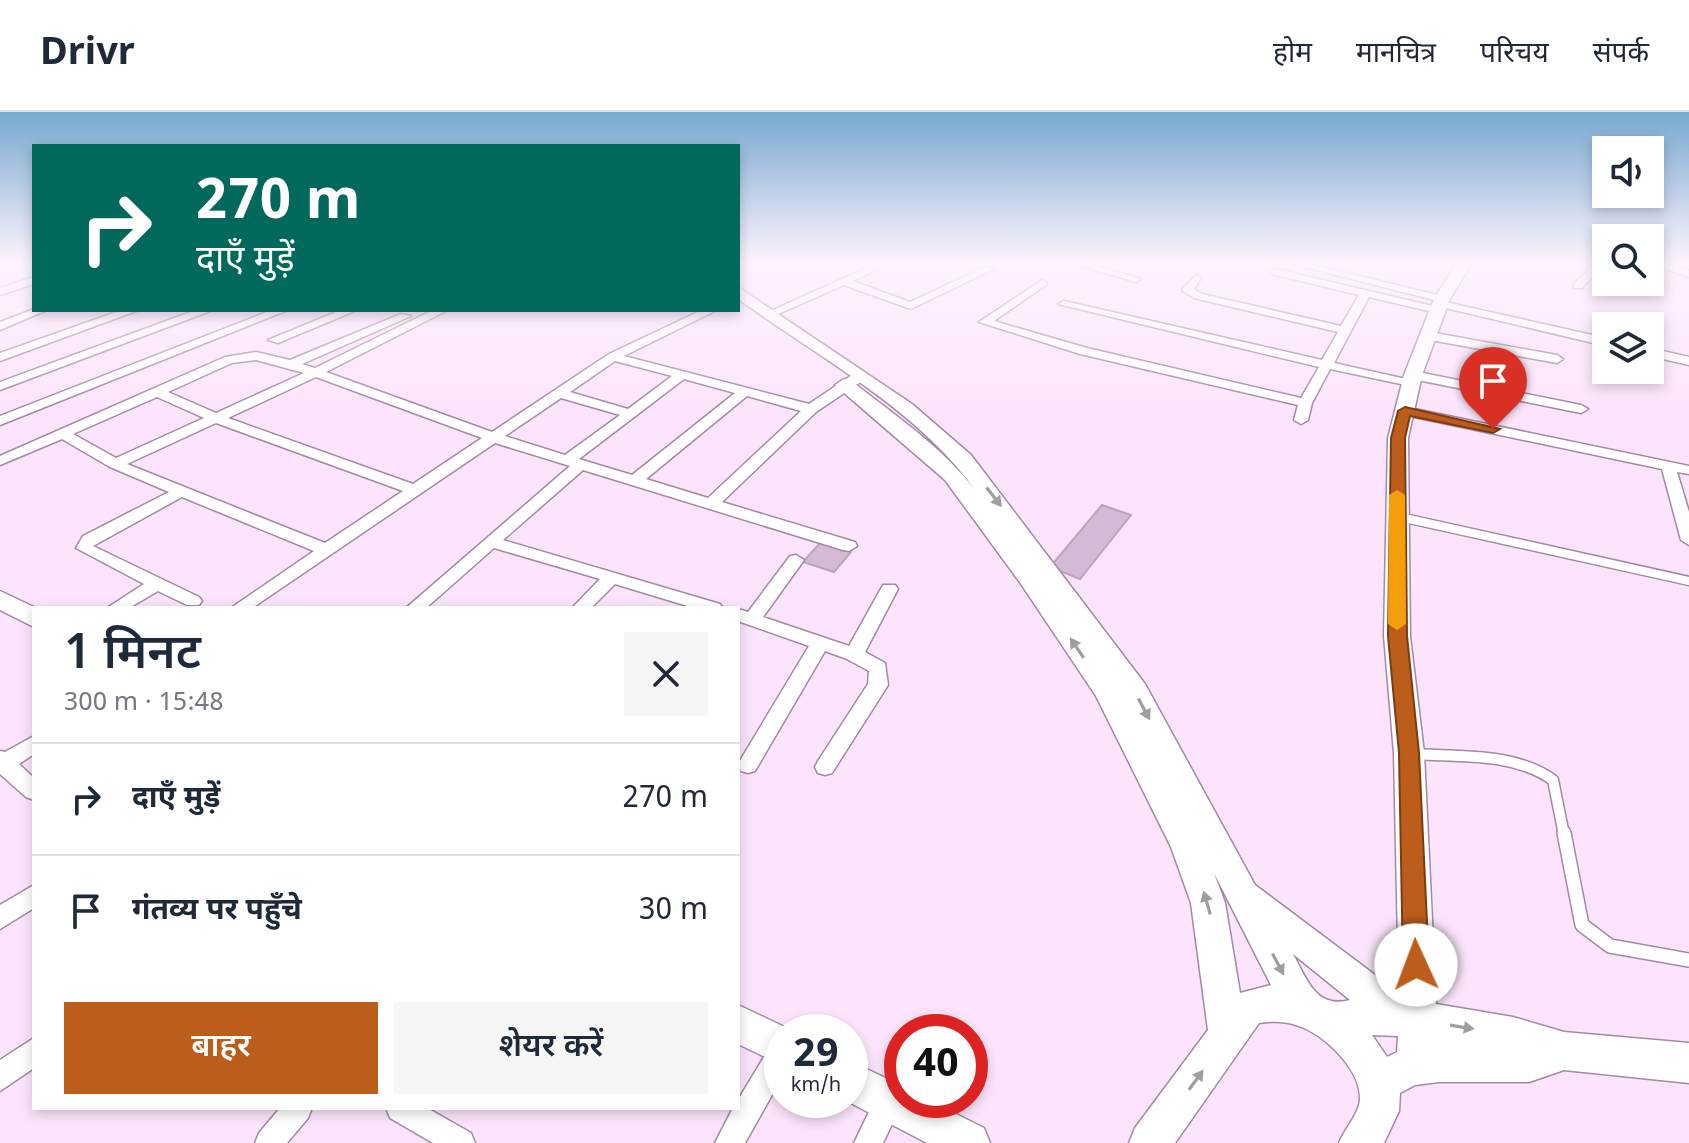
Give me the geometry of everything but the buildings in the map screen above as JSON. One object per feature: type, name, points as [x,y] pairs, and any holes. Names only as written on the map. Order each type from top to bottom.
[{"type":"street","points":[[0,326],[36,312]]},
{"type":"street","points":[[0,357],[127,312]]},
{"type":"street","points":[[0,386],[201,312]]},
{"type":"street","points":[[0,421],[277,312]]},
{"type":"street","points":[[274,340],[346,312]]},
{"type":"street","points":[[291,364],[413,312]]},
{"type":"street","points":[[115,464],[315,373],[436,312]]},
{"type":"street","points":[[243,606],[613,357],[707,312]]},
{"type":"street","points":[[758,312],[852,381],[905,408],[964,459],[1135,691],[1240,891],[1316,1016],[1360,1052],[1379,1082],[1379,1111],[1360,1143]]},
{"type":"street","points":[[766,312],[852,381],[953,475],[1028,575],[1108,692],[1187,846],[1208,903],[1228,1036]]},
{"type":"street","points":[[770,314],[774,312]]},
{"type":"street","points":[[999,312],[985,322],[1084,351],[1305,403]]},
{"type":"street","points":[[1099,312],[1325,365],[1581,409]]},
{"type":"street","points":[[1267,312],[1343,330]]},
{"type":"street","points":[[1301,420],[1305,403],[1354,312]]},
{"type":"street","points":[[1416,1064],[1409,1019],[1409,753],[1397,636],[1398,438],[1412,380],[1437,312]]},
{"type":"street","points":[[1475,312],[1592,339]]},
{"type":"street","points":[[1429,336],[1557,359]]},
{"type":"street","points":[[1664,355],[1689,361]]},
{"type":"street","points":[[0,461],[240,357],[256,356],[291,364],[492,437],[849,546]]},
{"type":"street","points":[[613,357],[679,377],[811,409]]},
{"type":"street","points":[[417,606],[493,542],[628,413],[679,377]]},
{"type":"street","points":[[711,504],[811,409],[852,381]]},
{"type":"street","points":[[158,392],[215,418],[415,490]]},
{"type":"street","points":[[559,393],[628,413]]},
{"type":"street","points":[[634,481],[743,393]]},
{"type":"street","points":[[1405,411],[1689,470]]},
{"type":"street","points":[[63,434],[115,464],[327,550]]},
{"type":"street","points":[[1668,465],[1689,540]]},
{"type":"street","points":[[182,491],[85,544],[86,550],[193,601]]},
{"type":"street","points":[[493,542],[707,606]]},
{"type":"street","points":[[796,560],[745,618],[854,654],[878,668],[878,685],[825,767]]},
{"type":"street","points":[[583,606],[612,577]]},
{"type":"street","points":[[119,606],[156,584]]},
{"type":"street","points":[[854,654],[889,589]]},
{"type":"street","points":[[0,599],[32,617]]},
{"type":"street","points":[[748,765],[820,643]]},
{"type":"street","points":[[32,745],[2,763],[32,789]]},
{"type":"street","points":[[1240,891],[1409,1019]]},
{"type":"street","points":[[0,918],[32,896]]},
{"type":"street","points":[[1150,1143],[1247,1008],[1265,1002],[1316,1016],[1409,1019],[1513,1036],[1564,1051],[1689,1063]]},
{"type":"street","points":[[740,1025],[764,1039]]},
{"type":"street","points":[[1379,1082],[1416,1064],[1523,1065],[1544,1061],[1564,1051]]},
{"type":"street","points":[[0,1077],[32,1053]]},
{"type":"street","points":[[729,1143],[764,1081]]},
{"type":"street","points":[[269,1143],[296,1110]]},
{"type":"street","points":[[403,1110],[461,1143]]},
{"type":"street","points":[[868,1143],[884,1111]]},
{"type":"street","points":[[921,1118],[969,1143]]},
{"type":"lane","points":[[1396,516],[1689,581]]},
{"type":"lane","points":[[1409,753],[1523,764],[1547,773],[1553,780],[1582,925],[1610,946],[1689,960]]},
{"type":"slow traffic","points":[[1397,495],[1397,624]]},
{"type":"route","points":[[1416,965],[1409,753],[1397,636],[1398,438],[1405,411],[1493,429]]}]
